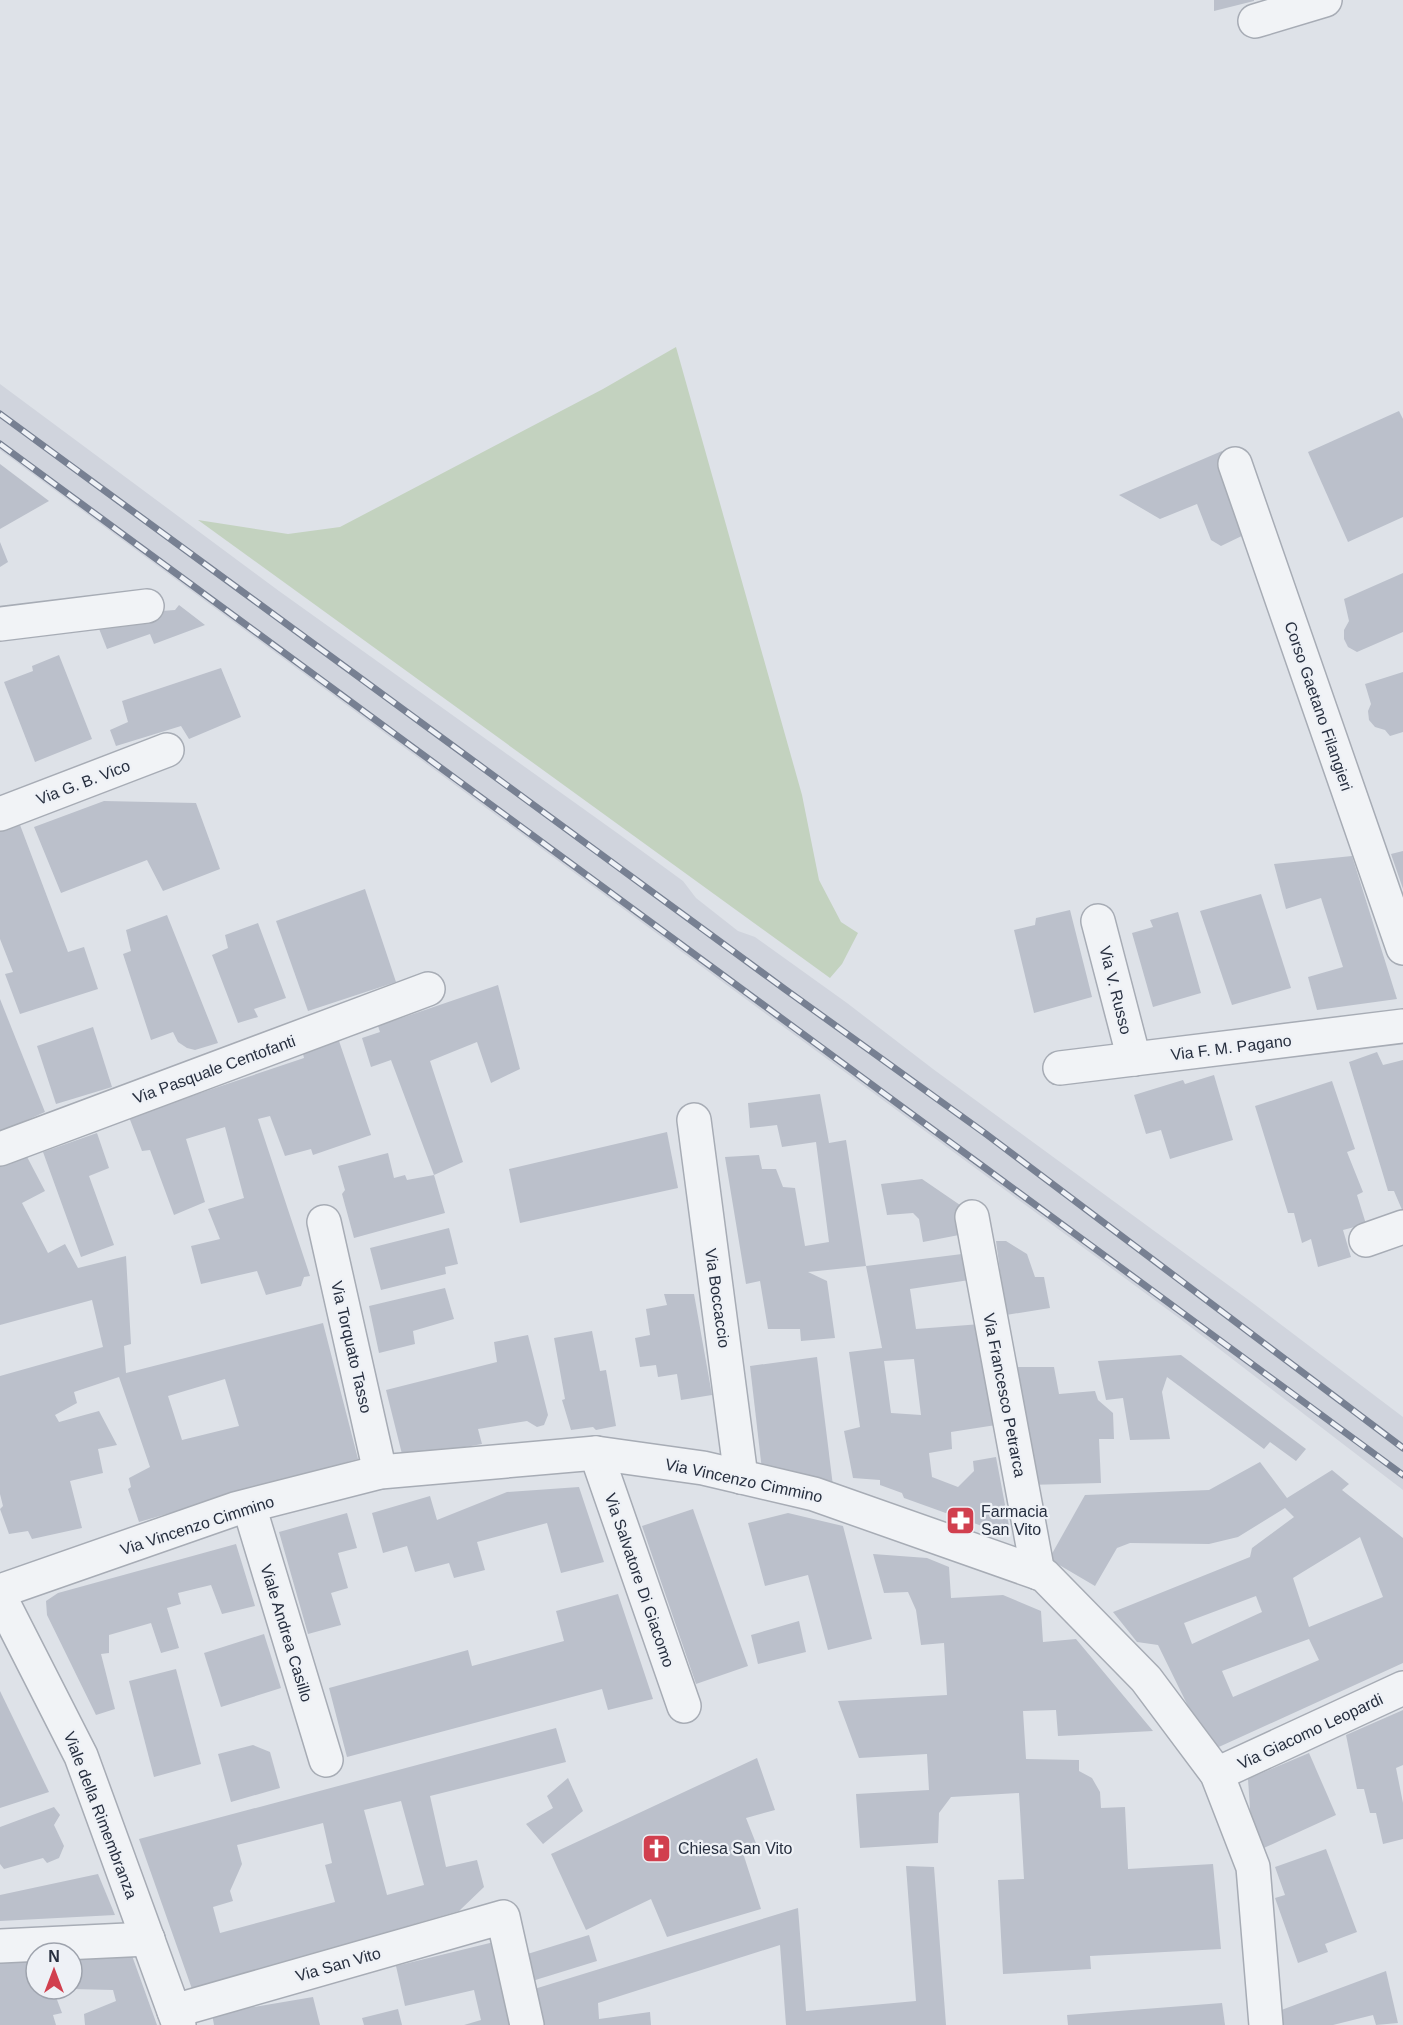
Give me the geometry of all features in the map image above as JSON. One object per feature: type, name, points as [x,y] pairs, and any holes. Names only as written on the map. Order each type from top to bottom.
[{"type":"street","points":[[1255,21],[1325,0]]},
{"type":"street","name":"Corso Gaetano Filangieri","points":[[1235,464],[1403,948]]},
{"type":"street","points":[[0,624],[147,606]]},
{"type":"street","name":"Via G. B. Vico","points":[[0,814],[166,750]]},
{"type":"street","name":"Via V. Russo","points":[[1098,921],[1134,1059]]},
{"type":"street","name":"Via Pasquale Centofanti","points":[[0,1149],[428,989]]},
{"type":"street","name":"Via F. M. Pagano","points":[[1060,1068],[1403,1026]]},
{"type":"street","name":"Via Boccaccio","points":[[694,1120],[741,1477]]},
{"type":"street","name":"Via Francesco Petrarca","points":[[972,1217],[1038,1573]]},
{"type":"street","name":"Via Torquato Tasso","points":[[324,1222],[380,1472]]},
{"type":"street","points":[[1366,1240],[1403,1227]]},
{"type":"street","name":"Via Vincenzo Cimmino","points":[[0,1591],[249,1506],[380,1472],[596,1453],[703,1468],[814,1494],[1044,1575],[1146,1679],[1216,1774],[1253,1866],[1266,2025]]},
{"type":"street","name":"Via Salvatore Di Giacomo","points":[[596,1453],[684,1706]]},
{"type":"street","name":"Viale Andrea Casillo","points":[[249,1506],[326,1760]]},
{"type":"street","name":"Viale della Rimembranza","points":[[0,1597],[81,1756],[177,2018]]},
{"type":"street","name":"Via Giacomo Leopardi","points":[[1216,1774],[1403,1689]]},
{"type":"street","name":"Via San Vito","points":[[177,2018],[503,1917],[527,2025]]},
{"type":"street","points":[[0,1946],[148,1939]]},
{"type":"shaded area","points":[[0,384],[279,591],[683,881],[696,898],[738,931],[755,937],[847,1003],[1403,1417],[1403,1490],[1179,1318],[0,450]]},
{"type":"green space","points":[[676,347],[802,795],[819,880],[841,922],[858,933],[842,964],[830,978],[198,520],[288,534],[340,527],[603,389]]},
{"type":"building","points":[[1214,0],[1254,0],[1254,1],[1214,11]]},
{"type":"building","points":[[1399,411],[1403,419],[1403,517],[1348,542],[1308,452]]},
{"type":"building","points":[[1222,451],[1250,532],[1221,546],[1211,540],[1197,504],[1160,519],[1119,495]]},
{"type":"building","points":[[0,464],[49,501],[0,529]]},
{"type":"building","points":[[0,542],[8,562],[0,567]]},
{"type":"building","points":[[1403,573],[1403,632],[1357,652],[1348,647],[1344,639],[1344,630],[1349,621],[1344,599]]},
{"type":"building","points":[[179,605],[205,625],[154,644],[150,634],[107,649],[94,616],[175,610]]},
{"type":"building","points":[[59,655],[92,739],[35,762],[4,682],[33,671],[32,666]]},
{"type":"building","points":[[221,668],[241,717],[189,739],[181,726],[116,746],[110,730],[128,722],[122,701]]},
{"type":"building","points":[[1403,672],[1403,732],[1390,736],[1385,730],[1375,727],[1369,720],[1368,711],[1371,704],[1365,684]]},
{"type":"building","points":[[104,801],[196,803],[220,869],[163,891],[147,860],[61,893],[34,827]]},
{"type":"building","points":[[17,817],[68,952],[84,947],[98,989],[20,1014],[5,974],[13,972],[0,939],[0,823]]},
{"type":"building","points":[[1403,851],[1403,889],[1391,854]]},
{"type":"building","points":[[1352,856],[1397,999],[1317,1010],[1308,977],[1343,967],[1321,898],[1286,909],[1274,864]]},
{"type":"building","points":[[365,889],[396,982],[308,1011],[276,921]]},
{"type":"building","points":[[1261,894],[1291,988],[1232,1005],[1200,911]]},
{"type":"building","points":[[1070,910],[1092,997],[1034,1013],[1014,930],[1035,925],[1036,918]]},
{"type":"building","points":[[1178,912],[1201,993],[1153,1007],[1132,933],[1153,927],[1150,920]]},
{"type":"building","points":[[167,915],[218,1043],[195,1050],[178,1042],[173,1032],[151,1040],[123,954],[131,951],[126,930]]},
{"type":"building","points":[[258,923],[286,998],[254,1009],[258,1017],[238,1023],[212,955],[228,948],[225,935]]},
{"type":"building","points":[[498,985],[520,1069],[491,1083],[477,1042],[430,1061],[463,1162],[434,1175],[391,1060],[371,1067],[362,1038],[380,1032],[378,1026]]},
{"type":"building","points":[[0,999],[45,1112],[0,1132]]},
{"type":"building","points":[[93,1027],[112,1087],[56,1104],[37,1046]]},
{"type":"building","points":[[339,1041],[371,1135],[313,1155],[311,1149],[285,1156],[270,1116],[258,1119],[310,1276],[304,1277],[301,1286],[266,1295],[257,1271],[201,1284],[191,1246],[220,1239],[208,1209],[244,1198],[225,1127],[186,1139],[205,1202],[174,1215],[150,1150],[142,1151],[129,1117],[304,1058],[302,1050]]},
{"type":"building","points":[[1377,1052],[1383,1065],[1403,1060],[1403,1212],[1394,1191],[1388,1191],[1349,1062]]},
{"type":"building","points":[[1214,1075],[1233,1140],[1170,1159],[1161,1130],[1146,1134],[1134,1095],[1183,1080],[1185,1084]]},
{"type":"building","points":[[1332,1081],[1355,1149],[1347,1152],[1363,1192],[1357,1195],[1366,1224],[1343,1230],[1351,1257],[1318,1267],[1311,1239],[1302,1243],[1294,1213],[1288,1213],[1255,1106]]},
{"type":"building","points":[[820,1094],[829,1143],[846,1140],[866,1266],[808,1272],[827,1281],[835,1338],[801,1341],[800,1329],[768,1329],[760,1281],[746,1284],[725,1157],[759,1155],[762,1169],[776,1169],[783,1187],[795,1188],[805,1246],[829,1242],[816,1142],[782,1147],[777,1125],[750,1128],[748,1103]]},
{"type":"building","points":[[667,1132],[678,1188],[520,1223],[509,1169]]},
{"type":"building","points":[[97,1133],[109,1168],[89,1176],[114,1245],[81,1257],[43,1152]]},
{"type":"building","points":[[25,1153],[45,1191],[22,1203],[48,1253],[65,1244],[78,1268],[126,1256],[131,1344],[124,1346],[126,1373],[323,1323],[358,1459],[139,1522],[128,1489],[131,1487],[129,1478],[150,1467],[119,1377],[74,1392],[77,1403],[55,1415],[59,1422],[99,1411],[117,1445],[98,1449],[103,1473],[70,1481],[82,1528],[32,1539],[28,1531],[9,1534],[0,1509],[3,1506],[0,1494],[0,1376],[103,1347],[92,1300],[0,1325],[0,1162]],"holes":[[[225,1379],[239,1426],[182,1440],[168,1396]]]},
{"type":"building","points":[[388,1153],[394,1178],[405,1175],[407,1180],[434,1175],[445,1213],[354,1238],[342,1194],[345,1190],[338,1166]]},
{"type":"building","points":[[922,1179],[960,1205],[964,1234],[923,1242],[919,1219],[913,1213],[887,1215],[881,1184]]},
{"type":"building","points":[[449,1228],[458,1264],[445,1267],[446,1274],[381,1290],[370,1248]]},
{"type":"building","points":[[996,1241],[1006,1241],[1027,1254],[1035,1277],[1044,1277],[1050,1308],[1006,1315]]},
{"type":"building","points":[[970,1253],[976,1279],[910,1289],[916,1329],[981,1324],[996,1425],[951,1432],[952,1449],[929,1453],[932,1477],[958,1487],[974,1471],[973,1461],[996,1457],[1009,1526],[1007,1535],[904,1498],[902,1493],[880,1485],[880,1480],[853,1478],[844,1431],[860,1427],[849,1352],[882,1348],[866,1266]],"holes":[[[914,1359],[921,1415],[891,1413],[884,1361]]]},
{"type":"building","points":[[445,1288],[454,1319],[413,1331],[415,1344],[379,1353],[369,1306]]},
{"type":"building","points":[[664,1294],[694,1294],[712,1395],[681,1400],[677,1374],[658,1377],[656,1365],[640,1367],[635,1338],[650,1335],[646,1309],[667,1305]]},
{"type":"building","points":[[592,1331],[600,1371],[606,1370],[616,1426],[596,1430],[593,1427],[571,1430],[562,1400],[565,1399],[554,1338]]},
{"type":"building","points":[[528,1335],[548,1415],[544,1425],[537,1427],[527,1421],[478,1429],[482,1444],[403,1458],[386,1390],[497,1362],[494,1342]]},
{"type":"building","points":[[1181,1355],[1306,1449],[1296,1461],[1270,1442],[1264,1449],[1167,1377],[1162,1392],[1170,1439],[1130,1440],[1123,1398],[1106,1400],[1098,1361]]},
{"type":"building","points":[[817,1357],[833,1486],[762,1470],[750,1366]]},
{"type":"building","points":[[1012,1367],[1054,1367],[1059,1394],[1095,1391],[1098,1400],[1113,1413],[1114,1439],[1099,1439],[1101,1483],[1028,1485]]},
{"type":"building","points":[[1260,1462],[1287,1498],[1332,1470],[1349,1484],[1342,1490],[1403,1538],[1403,1663],[1210,1751],[1158,1645],[1137,1642],[1113,1612],[1250,1557],[1252,1548],[1294,1517],[1285,1508],[1238,1537],[1209,1544],[1130,1543],[1117,1548],[1095,1586],[1049,1559],[1085,1495],[1209,1490]],"holes":[[[1360,1537],[1383,1597],[1309,1627],[1293,1578]],[[1256,1596],[1262,1612],[1192,1644],[1184,1623]],[[1309,1639],[1319,1660],[1233,1697],[1222,1671]]]},
{"type":"building","points":[[579,1487],[604,1562],[561,1573],[547,1523],[477,1542],[485,1570],[454,1578],[449,1563],[415,1572],[407,1546],[383,1553],[372,1513],[430,1496],[437,1520],[507,1492]]},
{"type":"building","points":[[693,1509],[748,1666],[696,1684],[642,1526]]},
{"type":"building","points":[[347,1513],[357,1548],[338,1553],[348,1588],[331,1593],[341,1625],[308,1634],[279,1532]]},
{"type":"building","points":[[788,1513],[843,1526],[872,1639],[828,1650],[808,1575],[765,1586],[748,1523]]},
{"type":"building","points":[[236,1544],[255,1606],[222,1614],[211,1585],[178,1593],[181,1604],[167,1608],[179,1648],[161,1653],[151,1623],[109,1635],[109,1653],[101,1654],[115,1709],[96,1715],[47,1615],[46,1601],[58,1593]]},
{"type":"building","points":[[873,1554],[927,1558],[949,1567],[951,1598],[1003,1595],[1041,1611],[1043,1642],[1076,1639],[1153,1731],[1058,1736],[1056,1710],[1023,1711],[1026,1759],[1079,1760],[1079,1771],[1092,1778],[1100,1792],[1101,1808],[1125,1807],[1128,1869],[1213,1864],[1221,1949],[1090,1956],[1091,1969],[1003,1974],[998,1880],[1024,1879],[1019,1793],[951,1797],[939,1813],[938,1843],[860,1848],[856,1794],[929,1790],[927,1754],[859,1758],[838,1701],[947,1695],[944,1643],[921,1645],[916,1610],[908,1592],[884,1593]]},
{"type":"building","points":[[618,1594],[653,1699],[608,1710],[602,1689],[347,1757],[329,1688],[468,1650],[472,1666],[564,1641],[556,1611]]},
{"type":"building","points":[[799,1621],[806,1652],[758,1664],[751,1635]]},
{"type":"building","points":[[264,1634],[281,1688],[221,1707],[204,1653]]},
{"type":"building","points":[[176,1669],[201,1764],[154,1777],[129,1681]]},
{"type":"building","points":[[0,1691],[49,1792],[0,1808]]},
{"type":"building","points":[[1403,1710],[1403,1765],[1396,1768],[1403,1803],[1403,1839],[1383,1844],[1376,1813],[1370,1813],[1364,1789],[1357,1789],[1346,1735]]},
{"type":"building","points":[[556,1728],[566,1762],[430,1796],[446,1867],[477,1860],[484,1887],[459,1911],[192,1989],[139,1839]],"holes":[[[401,1801],[424,1885],[387,1895],[364,1810]],[[323,1823],[332,1863],[325,1865],[335,1902],[220,1933],[213,1907],[233,1901],[230,1891],[242,1864],[237,1845]]]},
{"type":"building","points":[[253,1745],[270,1752],[280,1788],[231,1802],[218,1754]]},
{"type":"building","points":[[1309,1753],[1336,1815],[1253,1853],[1248,1779]]},
{"type":"building","name":"Chiesa San Vito","points":[[757,1758],[775,1810],[746,1818],[757,1846],[742,1850],[761,1909],[667,1937],[651,1899],[586,1930],[551,1854]]},
{"type":"building","points":[[568,1778],[583,1811],[543,1844],[526,1824],[553,1808],[547,1796]]},
{"type":"building","points":[[54,1807],[60,1815],[54,1825],[64,1846],[59,1858],[47,1863],[43,1858],[4,1869],[0,1864],[0,1827]]},
{"type":"building","points":[[1326,1849],[1357,1932],[1325,1944],[1328,1952],[1298,1963],[1275,1898],[1285,1895],[1275,1867]]},
{"type":"building","points":[[906,1866],[934,1867],[946,2025],[786,2025],[780,1945],[598,2003],[599,2019],[650,2012],[651,2025],[539,2025],[531,1990],[798,1908],[806,2011],[916,2001]]},
{"type":"building","points":[[98,1874],[115,1915],[0,1921],[0,1895]]},
{"type":"building","points":[[589,1935],[597,1961],[529,1982],[521,1956]]},
{"type":"building","points":[[494,1942],[514,2025],[464,2025],[481,2020],[474,1990],[405,2006],[396,1966]]},
{"type":"building","points":[[130,1950],[157,2025],[85,2025],[84,2014],[116,2001],[113,1990],[84,1989],[84,1952]]},
{"type":"building","points":[[24,1955],[24,2001],[58,2001],[62,2013],[53,2015],[56,2025],[0,2025],[0,1956]]},
{"type":"building","points":[[1386,1971],[1398,2023],[1376,2025],[1373,2015],[1333,2025],[1277,2025],[1276,2012]]},
{"type":"building","points":[[313,1997],[320,2025],[214,2025],[212,2014]]},
{"type":"building","points":[[1222,2003],[1225,2025],[1068,2025],[1067,2015]]},
{"type":"building","points":[[398,2009],[402,2025],[364,2025],[362,2018]]},
{"type":"railway","points":[[0,414],[986,1134],[1403,1448]]},
{"type":"railway","points":[[0,444],[1403,1475]]},
{"type":"place","name":"Farmacia San Vito","points":[[960,1520]]},
{"type":"place","name":"Chiesa San Vito","points":[[657,1848]]}]
